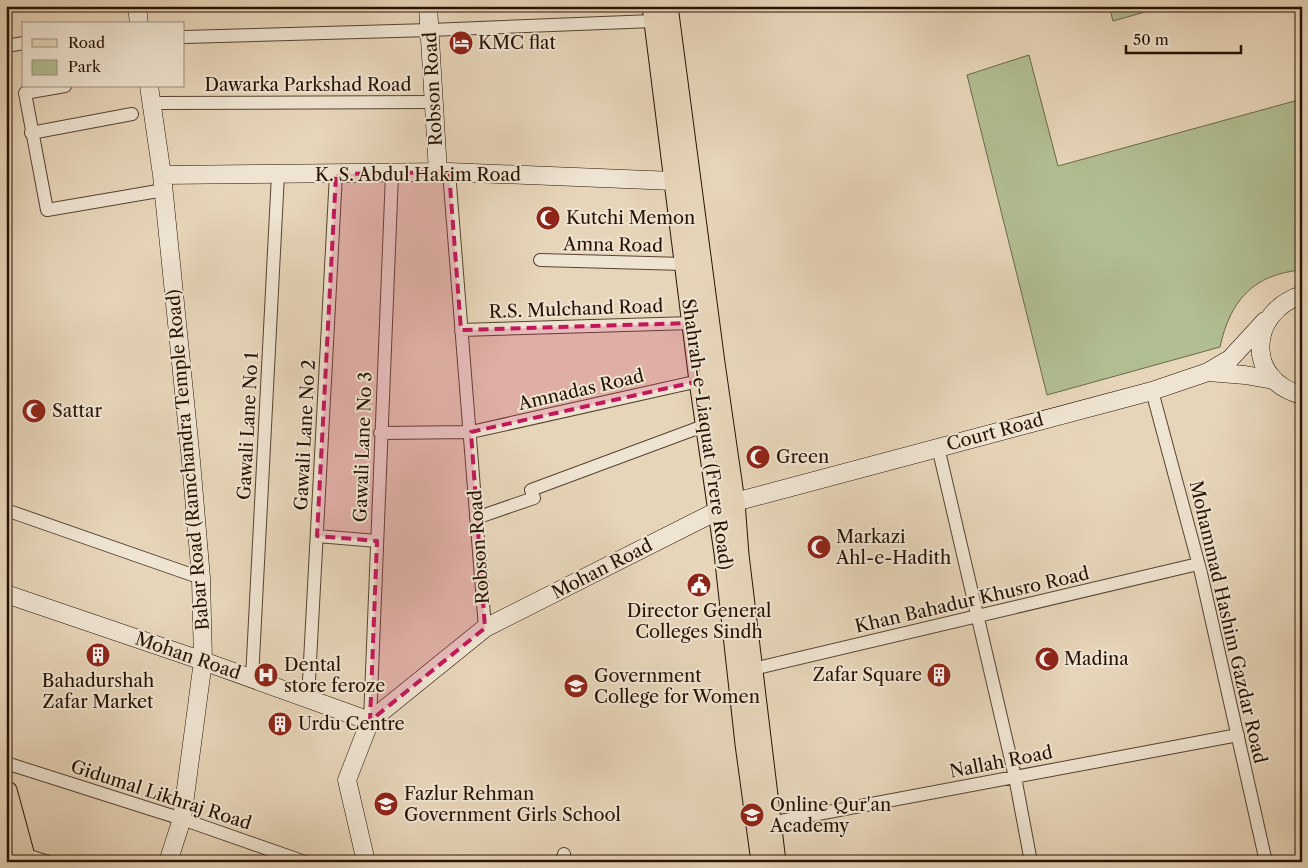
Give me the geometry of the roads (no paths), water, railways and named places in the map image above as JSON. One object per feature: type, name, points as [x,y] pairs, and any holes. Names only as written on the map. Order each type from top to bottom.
[{"type":"highway","points":[[6,792],[24,858]]},
{"type":"main road","name":"Shahrah-e-Liaquat (Frere Road)","points":[[668,6],[735,502],[739,555],[776,862]]},
{"type":"main road","name":"Shahrah-e-Liaquat (Frere Road)","points":[[652,14],[699,381],[718,510],[745,744],[761,862]]},
{"type":"street","points":[[137,6],[138,22]]},
{"type":"street","name":"Robson Road","points":[[366,862],[347,780],[370,721],[485,628],[471,432],[434,102],[428,6]]},
{"type":"street","points":[[185,37],[543,25],[652,14]]},
{"type":"street","points":[[6,46],[22,43]]},
{"type":"street","points":[[53,88],[24,93],[31,133],[132,114]]},
{"type":"street","name":"Dawarka Parkshad Road","points":[[150,95],[434,102]]},
{"type":"street","name":"Babar Road (Ramchandra Temple Road)","points":[[150,95],[163,183],[201,578],[204,661],[182,820],[168,862]]},
{"type":"street","name":"K. S. Abdul Hakim Road","points":[[31,133],[47,210],[163,183],[278,174],[443,172],[674,181]]},
{"type":"street","name":"Gawali Lane No 1","points":[[252,678],[278,174]]},
{"type":"street","name":"Gawali Lane No 2","points":[[308,699],[336,174]]},
{"type":"street","name":"Gawali Lane No 3","points":[[370,721],[380,433],[392,174]]},
{"type":"street","name":"Amna Road","points":[[540,260],[684,264]]},
{"type":"street","points":[[1208,372],[1230,359],[1270,315],[1288,300],[1302,296]]},
{"type":"street","points":[[1270,315],[1264,325],[1260,342],[1261,359],[1274,380],[1288,391],[1302,395]]},
{"type":"street","name":"R.S. Mulchand Road","points":[[461,330],[692,323]]},
{"type":"street","name":"Court Road","points":[[718,510],[735,502],[1152,391],[1208,372],[1245,374],[1274,380]]},
{"type":"street","name":"Amnadas Road","points":[[380,433],[471,432],[699,381]]},
{"type":"street","name":"Mohammad Hashim Gazdar Road","points":[[1152,391],[1198,564],[1266,862]]},
{"type":"street","points":[[476,518],[534,498],[531,490],[706,426]]},
{"type":"street","points":[[938,447],[1014,777],[1031,862]]},
{"type":"street","points":[[6,510],[201,578]]},
{"type":"street","name":"Mohan Road","points":[[485,628],[718,510]]},
{"type":"street","points":[[317,536],[377,541]]},
{"type":"street","name":"Khan Bahadur Khusro Road","points":[[754,668],[1198,564]]},
{"type":"street","name":"Mohan Road","points":[[6,594],[204,661],[370,721]]},
{"type":"street","name":"Nallah Road","points":[[770,823],[1238,735]]},
{"type":"street","name":"Gidumal Likhraj Road","points":[[6,763],[305,862]]},
{"type":"street","points":[[24,858],[48,862]]},
{"type":"place","name":"KMC flat","points":[[461,43]]},
{"type":"place","name":"Kutchi Memon","points":[[548,218]]},
{"type":"place","name":"Sattar","points":[[34,411]]},
{"type":"place","name":"Green","points":[[758,457]]},
{"type":"place","name":"Markazi Ahl-e-Hadith","points":[[819,547]]},
{"type":"place","name":"Director General Colleges Sindh","points":[[699,585]]},
{"type":"place","name":"Bahadurshah Zafar Market","points":[[98,655]]},
{"type":"place","name":"Madina","points":[[1047,659]]},
{"type":"place","name":"Dental store feroze","points":[[266,675]]},
{"type":"place","name":"Zafar Square","points":[[939,675]]},
{"type":"place","name":"Government College for Women","points":[[576,686]]},
{"type":"place","name":"Urdu Centre","points":[[280,724]]},
{"type":"place","name":"Fazlur Rehman Government Girls School","points":[[386,804]]},
{"type":"place","name":"Online Qur'an Academy","points":[[752,815]]}]
